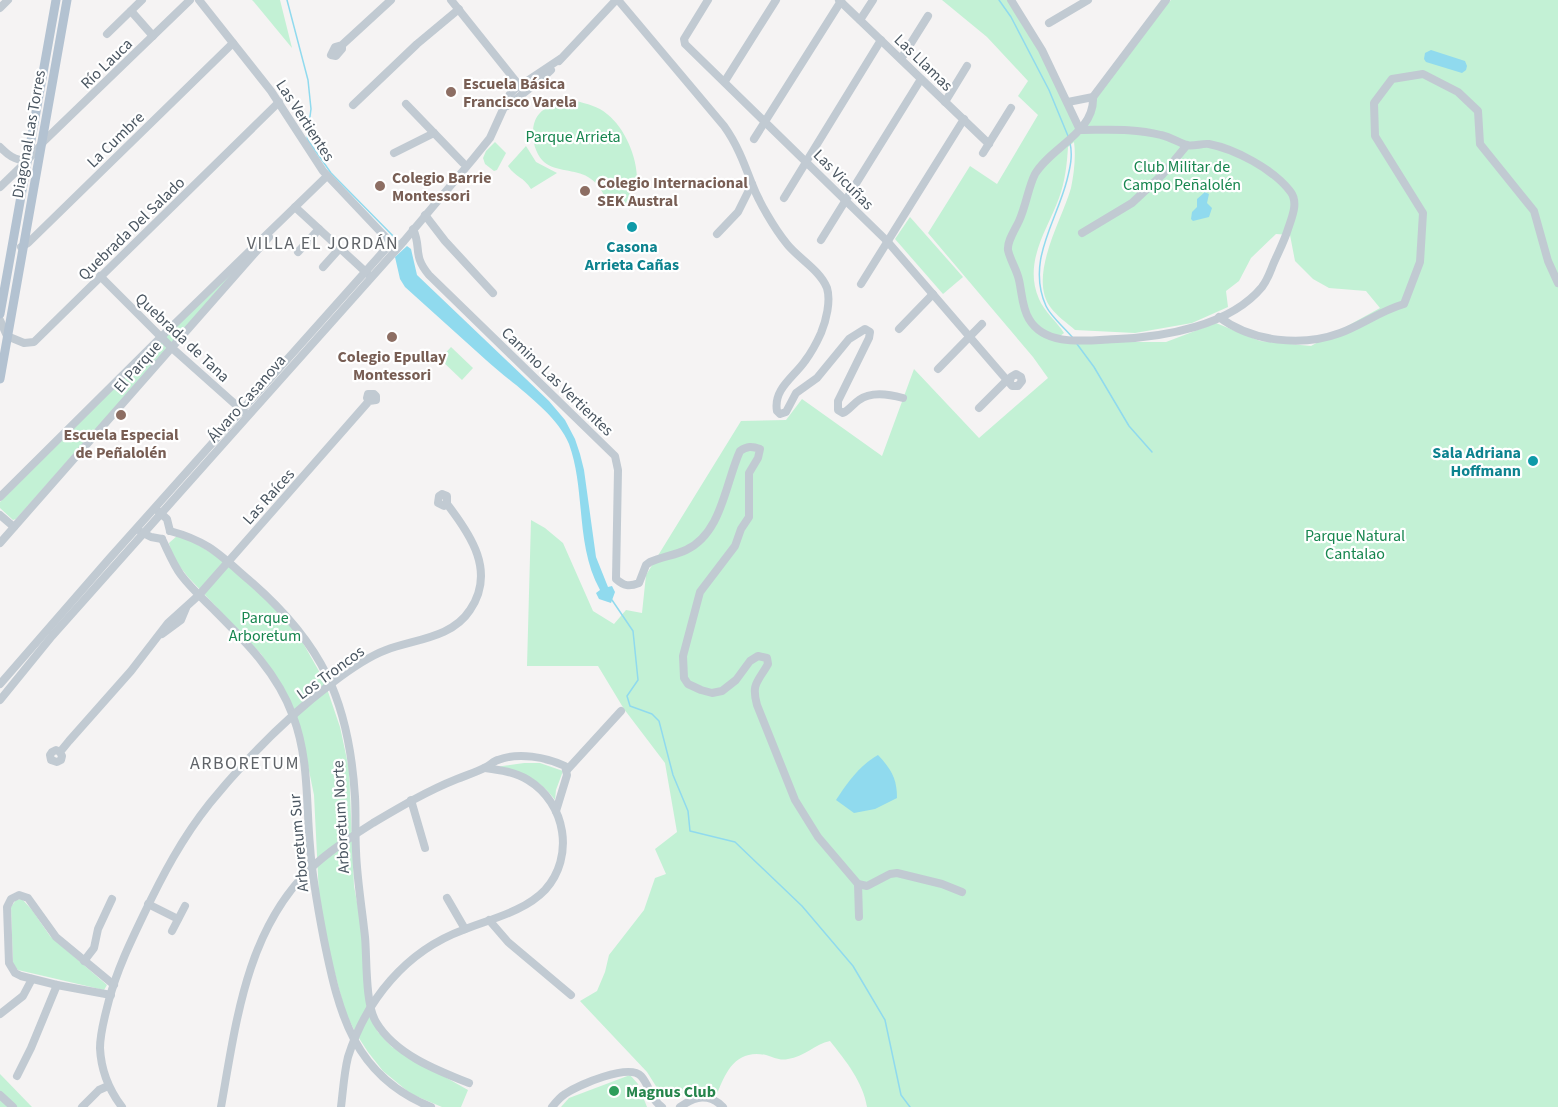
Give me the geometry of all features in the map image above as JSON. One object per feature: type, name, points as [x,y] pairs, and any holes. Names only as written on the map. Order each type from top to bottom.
[{"type":"main road","name":"Diagonal Las Torres","points":[[0,314],[56,0]]},
{"type":"main road","name":"Diagonal Las Torres","points":[[0,379],[67,0]]},
{"type":"street","points":[[0,9],[8,0]]},
{"type":"street","points":[[107,34],[142,0]]},
{"type":"street","name":"Río Lauca","points":[[27,161],[190,0]]},
{"type":"street","name":"Las Vertientes","points":[[199,0],[279,102],[327,176],[397,245]]},
{"type":"street","points":[[342,45],[391,0]]},
{"type":"street","points":[[451,0],[524,92]]},
{"type":"street","points":[[617,0],[724,126],[738,148],[752,184],[782,237],[823,281],[828,295],[827,310],[820,335],[807,359],[780,391],[776,402],[777,411],[780,414],[784,413],[796,393],[817,378],[849,339],[864,329],[870,332],[870,336],[838,401],[838,411],[846,412],[858,400],[870,395],[884,394],[903,398]]},
{"type":"street","name":"Álvaro Casanova","points":[[504,109],[539,81],[617,0]]},
{"type":"street","name":"Las Vicuñas","points":[[708,0],[684,39],[684,43],[887,241],[1008,380],[979,408]]},
{"type":"street","points":[[725,81],[776,0]]},
{"type":"street","points":[[860,20],[873,0]]},
{"type":"street","points":[[1011,0],[1042,50],[1080,130]]},
{"type":"street","points":[[1049,23],[1088,0]]},
{"type":"street","points":[[1068,102],[1093,96],[1166,0]]},
{"type":"street","points":[[754,139],[840,1]]},
{"type":"street","name":"Las Llamas","points":[[840,1],[989,144]]},
{"type":"street","points":[[353,105],[417,44],[459,9]]},
{"type":"street","points":[[131,11],[153,36]]},
{"type":"street","points":[[901,59],[928,16]]},
{"type":"street","points":[[784,198],[881,40]]},
{"type":"street","name":"La Cumbre","points":[[23,248],[233,43]]},
{"type":"street","name":"Álvaro Casanova","points":[[0,684],[230,436],[245,413],[348,291],[413,230],[490,138],[510,94],[519,85],[560,59]]},
{"type":"street","points":[[945,102],[967,66]]},
{"type":"street","points":[[1219,317],[1228,324],[1260,337],[1307,342],[1341,333],[1385,309],[1404,304],[1421,259],[1423,213],[1375,136],[1374,103],[1392,79],[1423,74],[1458,92],[1478,111],[1480,144],[1534,211],[1548,261],[1558,283]]},
{"type":"street","points":[[821,240],[921,79]]},
{"type":"street","points":[[1080,130],[1136,130],[1176,139],[1187,145],[1207,144],[1238,153],[1260,165],[1290,191],[1295,203],[1287,235],[1268,278],[1255,294],[1243,304],[1219,317],[1176,333],[1138,338],[1084,340],[1050,338],[1037,330],[1028,318],[1019,278],[1008,252],[1009,244],[1036,173],[1080,130],[1094,105],[1093,96]]},
{"type":"street","name":"Quebrada Del Salado","points":[[7,336],[24,343],[34,342],[279,102]]},
{"type":"street","points":[[406,105],[463,163]]},
{"type":"street","points":[[983,153],[1011,108]]},
{"type":"street","points":[[861,284],[964,119]]},
{"type":"street","points":[[394,153],[434,133]]},
{"type":"street","points":[[1082,233],[1132,203],[1162,174],[1187,145]]},
{"type":"street","points":[[0,147],[9,156],[38,164]]},
{"type":"street","points":[[459,175],[458,169],[463,163],[467,159],[473,159]]},
{"type":"street","points":[[0,187],[27,161]]},
{"type":"street","name":"El Parque","points":[[0,497],[327,176]]},
{"type":"street","points":[[717,234],[738,212],[752,184]]},
{"type":"street","points":[[295,207],[368,274]]},
{"type":"street","name":"El Parque","points":[[0,543],[295,207]]},
{"type":"street","points":[[425,215],[445,241],[493,293]]},
{"type":"street","points":[[298,252],[319,229]]},
{"type":"street","name":"Camino Las Vertientes","points":[[413,230],[416,237],[418,260],[429,275],[615,456],[618,470],[616,579],[622,584],[631,586],[639,583],[650,561],[686,550],[706,534],[718,513],[740,451],[745,447],[753,446],[760,449],[758,458],[749,473],[748,517],[735,546],[700,592],[683,656],[684,678],[688,684],[701,690],[712,693],[722,691],[736,680],[750,661],[758,656],[767,658],[768,664],[755,684],[753,692],[761,716],[795,800],[818,837],[858,884]]},
{"type":"street","points":[[12,246],[23,248]]},
{"type":"street","points":[[323,267],[340,248]]},
{"type":"street","name":"Álvaro Casanova","points":[[158,511],[199,458],[245,413],[345,305],[368,274]]},
{"type":"street","name":"Quebrada de Tana","points":[[100,276],[171,348],[245,413]]},
{"type":"street","points":[[345,305],[348,291]]},
{"type":"street","points":[[899,328],[933,294]]},
{"type":"street","points":[[0,320],[7,336]]},
{"type":"street","points":[[939,369],[982,324]]},
{"type":"street","name":"Las Raíces","points":[[60,752],[160,636],[181,620],[186,608],[369,401]]},
{"type":"street","points":[[199,458],[230,436]]},
{"type":"street","name":"Los Troncos","points":[[108,1086],[100,1049],[104,1021],[126,950],[170,863],[209,805],[268,737],[331,684],[361,663],[386,650],[450,629],[471,609],[480,589],[480,562],[474,543],[462,522],[447,504]]},
{"type":"street","points":[[140,531],[151,537],[162,538],[170,531],[169,523],[158,511]]},
{"type":"street","points":[[0,515],[14,527]]},
{"type":"street","name":"Álvaro Casanova","points":[[0,700],[29,662],[140,531]]},
{"type":"street","name":"Arboretum Norte","points":[[170,531],[202,542],[229,561],[289,618],[313,650],[331,684],[344,721],[351,757],[355,795],[358,885],[374,1020],[380,1029],[407,1052],[469,1083]]},
{"type":"street","name":"Arboretum Sur","points":[[162,538],[180,574],[258,656],[278,685],[293,716],[306,772],[311,867],[337,998],[355,1042],[371,1066],[389,1084],[406,1096],[431,1107]]},
{"type":"street","points":[[556,811],[567,770],[621,711]]},
{"type":"street","points":[[221,1107],[235,1030],[252,963],[276,912],[311,867],[356,834],[411,800],[485,768],[499,759],[528,756],[560,764],[567,770]]},
{"type":"street","points":[[341,1107],[349,1056],[371,1008],[388,983],[412,958],[442,938],[530,903],[545,890],[560,864],[563,849],[561,825],[547,796],[530,781],[508,771],[485,768]]},
{"type":"street","points":[[411,800],[426,848]]},
{"type":"street","points":[[859,917],[858,884],[867,886],[897,873],[942,884],[962,892]]},
{"type":"street","points":[[111,995],[18,975],[9,963],[8,904],[16,896],[21,895],[28,898],[56,937],[114,985]]},
{"type":"street","points":[[447,898],[465,929]]},
{"type":"street","points":[[84,961],[94,948],[100,924],[112,899]]},
{"type":"street","points":[[148,904],[178,919]]},
{"type":"street","points":[[172,931],[185,906]]},
{"type":"street","points":[[489,920],[508,942],[571,995]]},
{"type":"street","points":[[0,1014],[23,996],[32,979]]},
{"type":"street","points":[[17,1076],[57,985]]},
{"type":"street","points":[[552,1107],[568,1092],[616,1073],[630,1071],[642,1077],[652,1097],[662,1107]]},
{"type":"street","points":[[82,1107],[99,1090],[108,1086],[122,1107]]},
{"type":"street","points":[[0,1095],[13,1107]]},
{"type":"street","points":[[680,1107],[691,1100],[704,1097],[715,1100],[723,1107]]},
{"type":"green space","points":[[252,0],[280,0],[292,48],[254,2]]},
{"type":"green space","points":[[942,0],[1010,0],[1066,99],[1080,135],[1097,96],[1156,16],[1171,0],[1558,0],[1558,1107],[867,1107],[858,1080],[830,1041],[788,1059],[756,1054],[747,1055],[729,1070],[717,1094],[699,1090],[668,1098],[659,1091],[647,1072],[580,1001],[597,991],[609,955],[644,910],[655,878],[666,874],[655,849],[677,832],[665,763],[624,709],[598,666],[527,666],[531,520],[563,543],[593,611],[614,624],[626,610],[642,613],[646,575],[741,421],[786,420],[802,399],[882,456],[914,369],[979,438],[1048,378],[1033,357],[928,233],[970,166],[997,184],[1038,115],[1018,96],[1028,81],[987,37]],"holes":[[[1074,142],[1071,188],[1049,248],[1044,265],[1043,281],[1045,295],[1051,308],[1075,330],[1135,333],[1192,323],[1228,307],[1226,291],[1239,281],[1251,258],[1276,234],[1290,235],[1295,261],[1313,279],[1329,288],[1366,291],[1380,308],[1311,346],[1260,341],[1216,323],[1166,342],[1085,342],[1056,339],[1064,333],[1039,299],[1035,285],[1035,259],[1063,186],[1068,147]]]},
{"type":"green space","name":"Parque Arrieta","points":[[576,101],[604,111],[619,127],[629,144],[635,162],[637,179],[630,184],[631,203],[621,204],[609,201],[588,177],[549,165],[544,162],[536,150],[533,127],[539,114],[553,105]]},
{"type":"green space","points":[[495,142],[506,153],[497,170],[494,171],[485,164],[483,158]]},
{"type":"green space","points":[[526,146],[536,162],[557,173],[531,189],[508,166]]},
{"type":"green space","points":[[910,217],[963,277],[943,294],[895,239]]},
{"type":"green space","points":[[276,226],[16,519],[13,520],[0,508],[0,502]]},
{"type":"green space","points":[[451,347],[473,368],[462,380],[440,359]]},
{"type":"green space","name":"Parque Arboretum","points":[[178,535],[189,539],[219,558],[280,612],[299,636],[324,680],[340,727],[349,769],[354,886],[362,929],[367,1010],[378,1032],[392,1047],[468,1090],[461,1107],[442,1107],[411,1094],[383,1071],[355,1032],[345,1011],[323,929],[314,795],[306,756],[279,681],[261,654],[173,558],[169,543]]},
{"type":"green space","points":[[540,763],[563,771],[555,800],[549,792],[529,777],[495,767]]},
{"type":"green space","points":[[22,899],[50,936],[107,985],[104,990],[18,970],[13,964],[11,907],[16,900]]},
{"type":"green space","points":[[0,1074],[32,1107],[0,1107]]},
{"type":"green space","name":"Magnus Club","points":[[630,1075],[638,1084],[647,1107],[561,1107],[569,1098]]},
{"type":"water","points":[[1431,50],[1465,61],[1466,70],[1462,73],[1426,62],[1425,53]]},
{"type":"water","points":[[1205,192],[1209,194],[1207,203],[1212,208],[1209,217],[1193,221],[1192,212],[1197,207],[1197,199]]},
{"type":"water","points":[[407,246],[411,249],[417,275],[549,401],[565,420],[575,439],[584,470],[596,557],[608,587],[612,586],[615,592],[611,603],[599,599],[596,593],[600,590],[587,555],[578,480],[569,444],[563,432],[544,409],[405,287],[400,279],[395,257]]},
{"type":"water","points":[[878,755],[892,774],[897,798],[875,809],[854,813],[836,800],[860,769]]},
{"type":"waterway","points":[[287,0],[308,80],[311,109],[307,139],[331,173],[398,241]]},
{"type":"waterway","points":[[999,0],[1011,17],[1049,90],[1068,136]]},
{"type":"waterway","points":[[1070,143],[1071,157],[1068,175],[1045,242],[1039,273],[1041,289],[1048,310],[1073,338]]},
{"type":"waterway","points":[[1077,344],[1094,367],[1129,426],[1152,452]]},
{"type":"waterway","points":[[612,600],[633,631],[638,680],[627,696],[630,706],[652,714],[659,721],[673,775],[688,811],[690,831],[735,842],[802,906],[853,966],[885,1020],[901,1095],[910,1107]]},
{"type":"place","name":"Escuela Básica Francisco Varela","points":[[451,92]]},
{"type":"place","name":"Colegio Barrie Montessori","points":[[380,186]]},
{"type":"place","name":"Colegio Internacional SEK Austral","points":[[585,191]]},
{"type":"place","name":"Casona Arrieta Cañas","points":[[632,227]]},
{"type":"place","name":"Colegio Epullay Montessori","points":[[392,337]]},
{"type":"place","name":"Escuela Especial de Peñalolén","points":[[121,415]]},
{"type":"place","name":"Sala Adriana Hoffmann","points":[[1533,461]]},
{"type":"place","name":"Magnus Club","points":[[614,1091]]},
{"type":"district","name":"VILLA EL JORDÁN","points":[[323,243]]},
{"type":"district","name":"ARBORETUM","points":[[245,763]]},
{"type":"park label","name":"Club Militar de Campo Peñalolén","points":[[1182,175]]},
{"type":"park label","name":"Parque Natural Cantalao","points":[[1355,544]]}]
